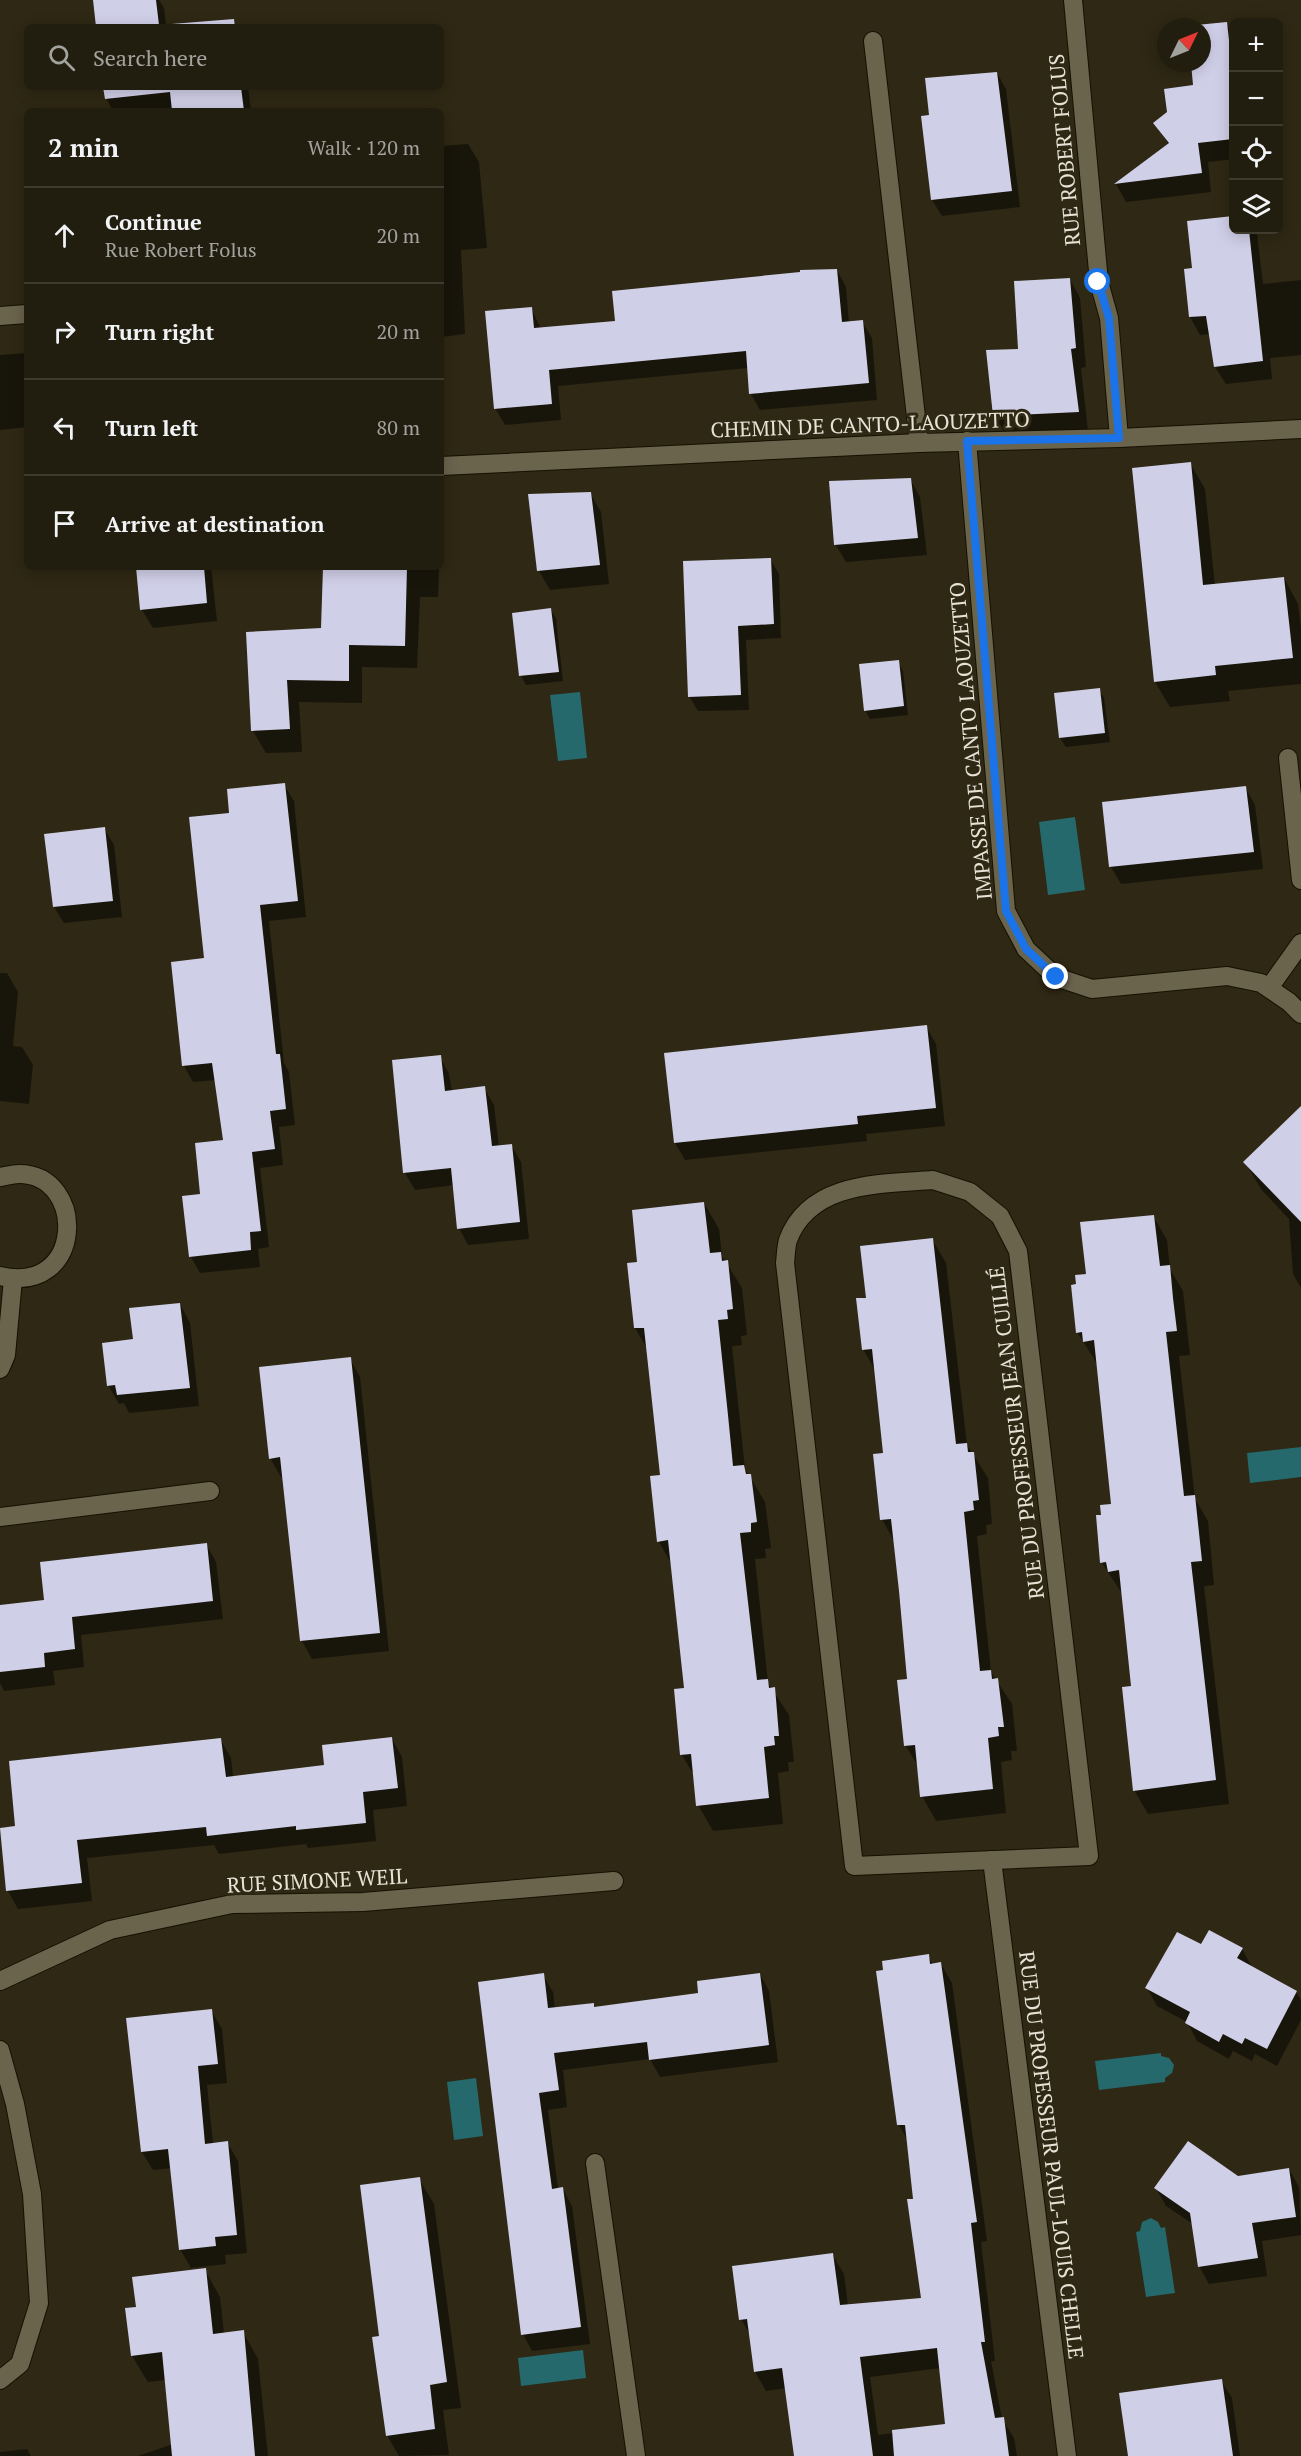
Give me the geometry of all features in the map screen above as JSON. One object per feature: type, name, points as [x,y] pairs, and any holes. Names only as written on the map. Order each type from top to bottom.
[{"type":"street","name":"RUE ROBERT FOLUS","points":[[1073,0],[1098,282],[1109,318],[1119,438]]},
{"type":"street","points":[[873,41],[919,443]]},
{"type":"street","points":[[0,316],[24,314]]},
{"type":"street","name":"CHEMIN DE CANTO-LAOUZETTO","points":[[444,466],[919,443],[1119,438],[1301,429]]},
{"type":"street","name":"IMPASSE DE CANTO LAOUZETTO","points":[[967,441],[1006,911],[1026,949],[1056,977],[1092,988],[1227,976],[1261,983],[1289,1002],[1301,1014]]},
{"type":"street","points":[[1288,758],[1301,880]]},
{"type":"street","points":[[1269,988],[1301,943]]},
{"type":"street","points":[[0,1177],[20,1174],[39,1179],[56,1192],[66,1210],[69,1230],[63,1250],[51,1266],[33,1277],[6,1277],[6,1355],[0,1369]]},
{"type":"street","name":"RUE DU PROFESSEUR JEAN CUILLÉ","points":[[933,1180],[970,1192],[1000,1216],[1018,1251],[1089,1856],[992,1860],[854,1866],[785,1263],[788,1240],[800,1220],[822,1199],[855,1186],[933,1180]]},
{"type":"street","points":[[0,1517],[210,1491]]},
{"type":"street","name":"RUE DU PROFESSEUR PAUL-LOUIS CHELLE","points":[[992,1860],[1067,2456]]},
{"type":"street","name":"RUE SIMONE WEIL","points":[[0,1981],[111,1930],[232,1904],[363,1902],[614,1881]]},
{"type":"street","points":[[0,2050],[15,2104],[32,2194],[39,2303],[20,2364],[0,2380]]},
{"type":"street","points":[[595,2163],[636,2456]]},
{"type":"water","points":[[580,692],[587,758],[558,761],[550,695]]},
{"type":"water","points":[[1075,817],[1085,890],[1048,895],[1039,822]]},
{"type":"water","points":[[1301,1447],[1301,1477],[1250,1483],[1247,1453]]},
{"type":"water","points":[[1161,2053],[1161,2056],[1169,2058],[1174,2065],[1172,2073],[1165,2078],[1165,2082],[1099,2090],[1095,2061]]},
{"type":"water","points":[[476,2078],[483,2136],[454,2140],[447,2082]]},
{"type":"water","points":[[1151,2218],[1158,2222],[1161,2228],[1165,2227],[1175,2293],[1146,2297],[1136,2232],[1140,2231],[1142,2222]]},
{"type":"water","points":[[583,2350],[586,2378],[521,2386],[518,2358]]},
{"type":"building","points":[[93,0],[156,0],[159,24],[96,24]]},
{"type":"building","points":[[234,19],[235,24],[172,24]]},
{"type":"building","points":[[1227,22],[1229,139],[1198,143],[1202,173],[1114,184],[1169,143],[1153,123],[1167,112],[1164,89],[1193,85],[1192,72],[1211,72],[1211,24]]},
{"type":"building","points":[[997,72],[1012,191],[931,200],[921,116],[929,115],[925,78]]},
{"type":"building","points":[[104,90],[241,90],[244,108],[172,108],[170,92],[105,99]]},
{"type":"building","points":[[1229,216],[1229,234],[1249,234],[1263,361],[1214,367],[1206,316],[1189,317],[1184,269],[1192,268],[1187,221]]},
{"type":"building","points":[[837,269],[842,322],[863,320],[869,383],[749,394],[746,351],[549,370],[552,404],[494,409],[485,311],[532,307],[534,328],[615,321],[612,291],[800,272],[800,270]]},
{"type":"building","points":[[1070,278],[1076,348],[1071,349],[1079,412],[993,416],[986,350],[1018,349],[1014,281]]},
{"type":"building","points":[[1191,462],[1203,585],[1284,577],[1293,658],[1215,666],[1216,675],[1154,682],[1132,468]]},
{"type":"building","points":[[911,478],[918,538],[834,545],[829,481]]},
{"type":"building","points":[[591,492],[600,565],[537,571],[528,494]]},
{"type":"building","points":[[771,558],[774,624],[738,626],[741,695],[688,697],[683,561]]},
{"type":"building","points":[[136,570],[204,570],[207,603],[140,610]]},
{"type":"building","points":[[323,570],[407,570],[405,646],[349,645],[349,681],[287,680],[290,729],[251,731],[246,632],[321,628]]},
{"type":"building","points":[[551,608],[559,672],[519,676],[512,613]]},
{"type":"building","points":[[899,660],[904,706],[864,711],[859,664]]},
{"type":"building","points":[[1100,688],[1105,733],[1059,738],[1054,693]]},
{"type":"building","points":[[285,783],[298,901],[260,905],[276,1054],[280,1054],[286,1109],[270,1111],[275,1149],[252,1152],[261,1231],[250,1232],[251,1250],[189,1257],[182,1196],[200,1194],[195,1143],[223,1140],[212,1063],[182,1066],[171,962],[204,958],[189,817],[229,813],[227,789]]},
{"type":"building","points":[[1246,786],[1254,852],[1109,867],[1102,802]]},
{"type":"building","points":[[105,827],[113,901],[53,907],[44,834]]},
{"type":"building","points":[[927,1025],[936,1108],[857,1116],[858,1124],[674,1143],[664,1053]]},
{"type":"building","points":[[441,1055],[445,1091],[485,1086],[492,1146],[512,1144],[520,1222],[457,1229],[451,1168],[403,1173],[392,1060]]},
{"type":"building","points":[[1301,1106],[1301,1222],[1243,1162]]},
{"type":"building","points":[[704,1202],[710,1253],[721,1252],[722,1261],[728,1260],[733,1309],[727,1310],[728,1319],[718,1320],[733,1466],[744,1465],[746,1474],[751,1474],[757,1522],[751,1523],[751,1532],[740,1533],[757,1680],[768,1679],[769,1688],[775,1687],[779,1736],[774,1736],[775,1745],[764,1747],[769,1798],[696,1806],[691,1754],[680,1755],[674,1689],[684,1688],[668,1540],[657,1542],[650,1476],[660,1475],[644,1328],[634,1328],[627,1263],[637,1262],[632,1210]]},
{"type":"building","points":[[1154,1215],[1160,1266],[1170,1265],[1177,1331],[1166,1332],[1184,1496],[1195,1495],[1202,1561],[1191,1562],[1216,1780],[1133,1791],[1122,1687],[1131,1686],[1119,1570],[1108,1572],[1106,1562],[1100,1563],[1096,1515],[1101,1515],[1100,1505],[1111,1504],[1094,1340],[1083,1342],[1082,1332],[1076,1333],[1071,1285],[1076,1284],[1075,1275],[1086,1274],[1080,1222]]},
{"type":"building","points":[[933,1238],[956,1444],[967,1443],[968,1452],[974,1452],[979,1500],[973,1501],[974,1510],[964,1512],[980,1671],[991,1670],[992,1679],[998,1678],[1004,1727],[998,1727],[999,1736],[988,1738],[993,1789],[920,1797],[915,1745],[904,1746],[897,1680],[907,1679],[891,1519],[880,1520],[873,1454],[883,1453],[872,1349],[862,1350],[856,1298],[866,1298],[860,1246]]},
{"type":"building","points":[[180,1303],[190,1388],[117,1395],[115,1385],[107,1386],[102,1343],[133,1339],[129,1308]]},
{"type":"building","points":[[351,1357],[380,1633],[300,1641],[280,1457],[269,1459],[259,1367]]},
{"type":"building","points":[[207,1543],[213,1601],[72,1617],[75,1649],[44,1653],[45,1667],[0,1672],[0,1605],[44,1600],[40,1562]]},
{"type":"building","points":[[392,1737],[398,1788],[363,1792],[366,1823],[296,1830],[296,1826],[207,1836],[206,1827],[77,1840],[82,1883],[6,1891],[0,1828],[15,1826],[9,1761],[221,1738],[226,1777],[324,1765],[322,1745]]},
{"type":"building","points":[[1209,1930],[1243,1948],[1237,1958],[1297,1991],[1267,2049],[1245,2038],[1242,2044],[1223,2034],[1219,2042],[1185,2023],[1190,2012],[1145,1988],[1177,1932],[1201,1944]]},
{"type":"building","points":[[929,1954],[930,1964],[941,1962],[977,2222],[971,2223],[985,2342],[981,2342],[995,2418],[1004,2417],[1009,2456],[894,2456],[892,2430],[945,2424],[937,2348],[860,2357],[873,2456],[794,2456],[782,2368],[754,2372],[747,2319],[739,2320],[732,2266],[833,2253],[840,2305],[921,2298],[907,2199],[913,2199],[905,2125],[897,2125],[876,1971],[883,1970],[882,1961]]},
{"type":"building","points":[[544,1973],[548,2008],[594,2003],[594,2007],[698,1993],[697,1981],[760,1973],[769,2045],[649,2060],[647,2042],[554,2053],[559,2090],[539,2093],[552,2189],[563,2187],[581,2327],[521,2335],[478,1982]]},
{"type":"building","points":[[212,2009],[218,2064],[198,2066],[205,2144],[228,2141],[237,2235],[215,2237],[216,2246],[179,2250],[168,2149],[141,2152],[126,2018]]},
{"type":"building","points":[[1188,2141],[1238,2176],[1289,2168],[1296,2217],[1252,2223],[1258,2258],[1198,2267],[1190,2213],[1154,2188]]},
{"type":"building","points":[[420,2177],[447,2382],[430,2385],[435,2429],[386,2436],[372,2337],[379,2336],[360,2185]]},
{"type":"building","points":[[206,2268],[213,2334],[244,2330],[255,2456],[172,2456],[162,2352],[131,2356],[125,2308],[136,2307],[132,2277]]},
{"type":"building","points":[[1222,2379],[1233,2456],[1128,2456],[1119,2393]]},
{"type":"route","points":[[1056,977],[1026,949],[1006,911],[967,441],[1119,438],[1109,318],[1098,282]]}]
